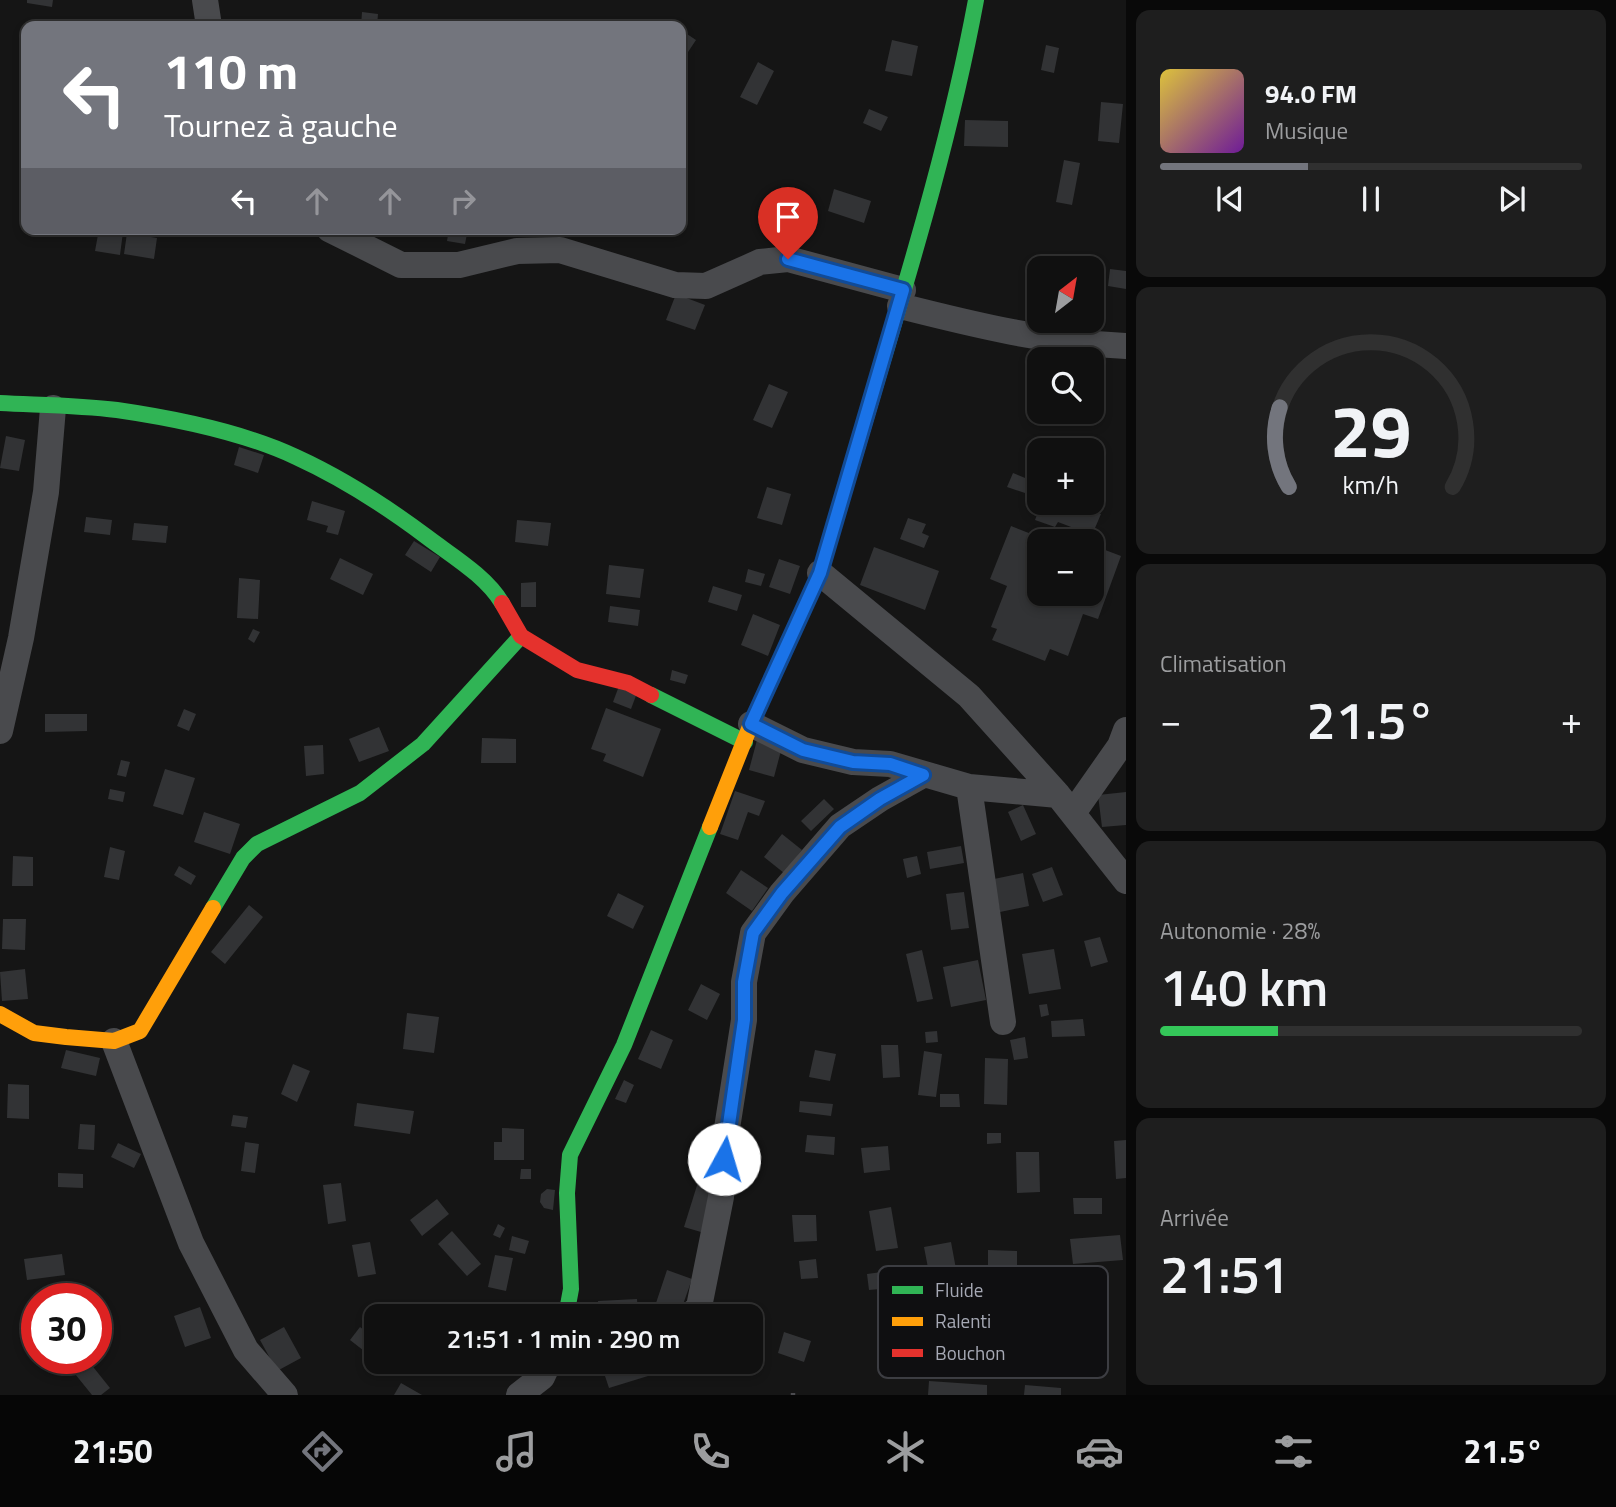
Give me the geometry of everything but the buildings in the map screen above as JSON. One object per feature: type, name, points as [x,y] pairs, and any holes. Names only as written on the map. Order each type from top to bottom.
[{"type":"street","points":[[205,0],[208,21]]},
{"type":"street","points":[[568,1304],[571,1289],[567,1193],[570,1155],[624,1045],[748,733],[820,573],[902,298],[961,82],[976,0]]},
{"type":"street","points":[[341,235],[401,265],[459,265],[517,251],[560,250],[676,285],[706,286],[760,262],[788,259],[981,327],[1078,344],[1126,346]]},
{"type":"street","points":[[0,403],[115,411],[164,419],[237,436],[295,456],[347,484],[406,521],[467,567],[496,595],[522,636],[577,670],[628,683],[748,733],[803,750],[853,762],[890,764],[969,787],[1066,804]]},
{"type":"street","points":[[0,731],[21,638],[46,492],[53,408]]},
{"type":"street","points":[[820,573],[969,696],[1066,804],[1126,881]]},
{"type":"street","points":[[0,1014],[34,1033],[114,1041],[140,1031],[243,858],[257,844],[360,793],[423,744],[522,636]]},
{"type":"street","points":[[1066,804],[1120,746],[1126,730]]},
{"type":"street","points":[[700,1304],[722,1197],[725,1141],[744,1020],[744,982],[753,933],[782,893],[840,827],[880,799],[923,775]]},
{"type":"street","points":[[969,787],[1003,1022]]},
{"type":"street","points":[[114,1041],[191,1242],[246,1350],[285,1395]]},
{"type":"street","points":[[519,1395],[543,1374]]},
{"type":"traffic: fast","points":[[873,394],[943,149],[976,0]]},
{"type":"traffic: fast","points":[[0,403],[88,407],[138,413],[208,428],[276,448],[330,474],[396,515],[478,575],[502,603]]},
{"type":"traffic: fast","points":[[213,908],[243,858],[257,844],[360,793],[423,744],[521,636]]},
{"type":"traffic: fast","points":[[651,695],[745,742]]},
{"type":"traffic: fast","points":[[568,1304],[571,1289],[567,1193],[570,1155],[624,1045],[710,827]]},
{"type":"traffic: slow","points":[[710,827],[751,724],[820,573],[873,394]]},
{"type":"traffic: slow","points":[[0,1014],[34,1033],[66,1037],[114,1041],[140,1031],[213,908]]},
{"type":"traffic: jam","points":[[502,603],[521,636],[577,670],[628,683],[651,695]]},
{"type":"route","points":[[724,1159],[744,1020],[744,982],[753,933],[782,893],[840,827],[880,799],[923,775],[890,764],[853,762],[803,750],[751,724],[820,573],[903,290],[788,259]]}]
